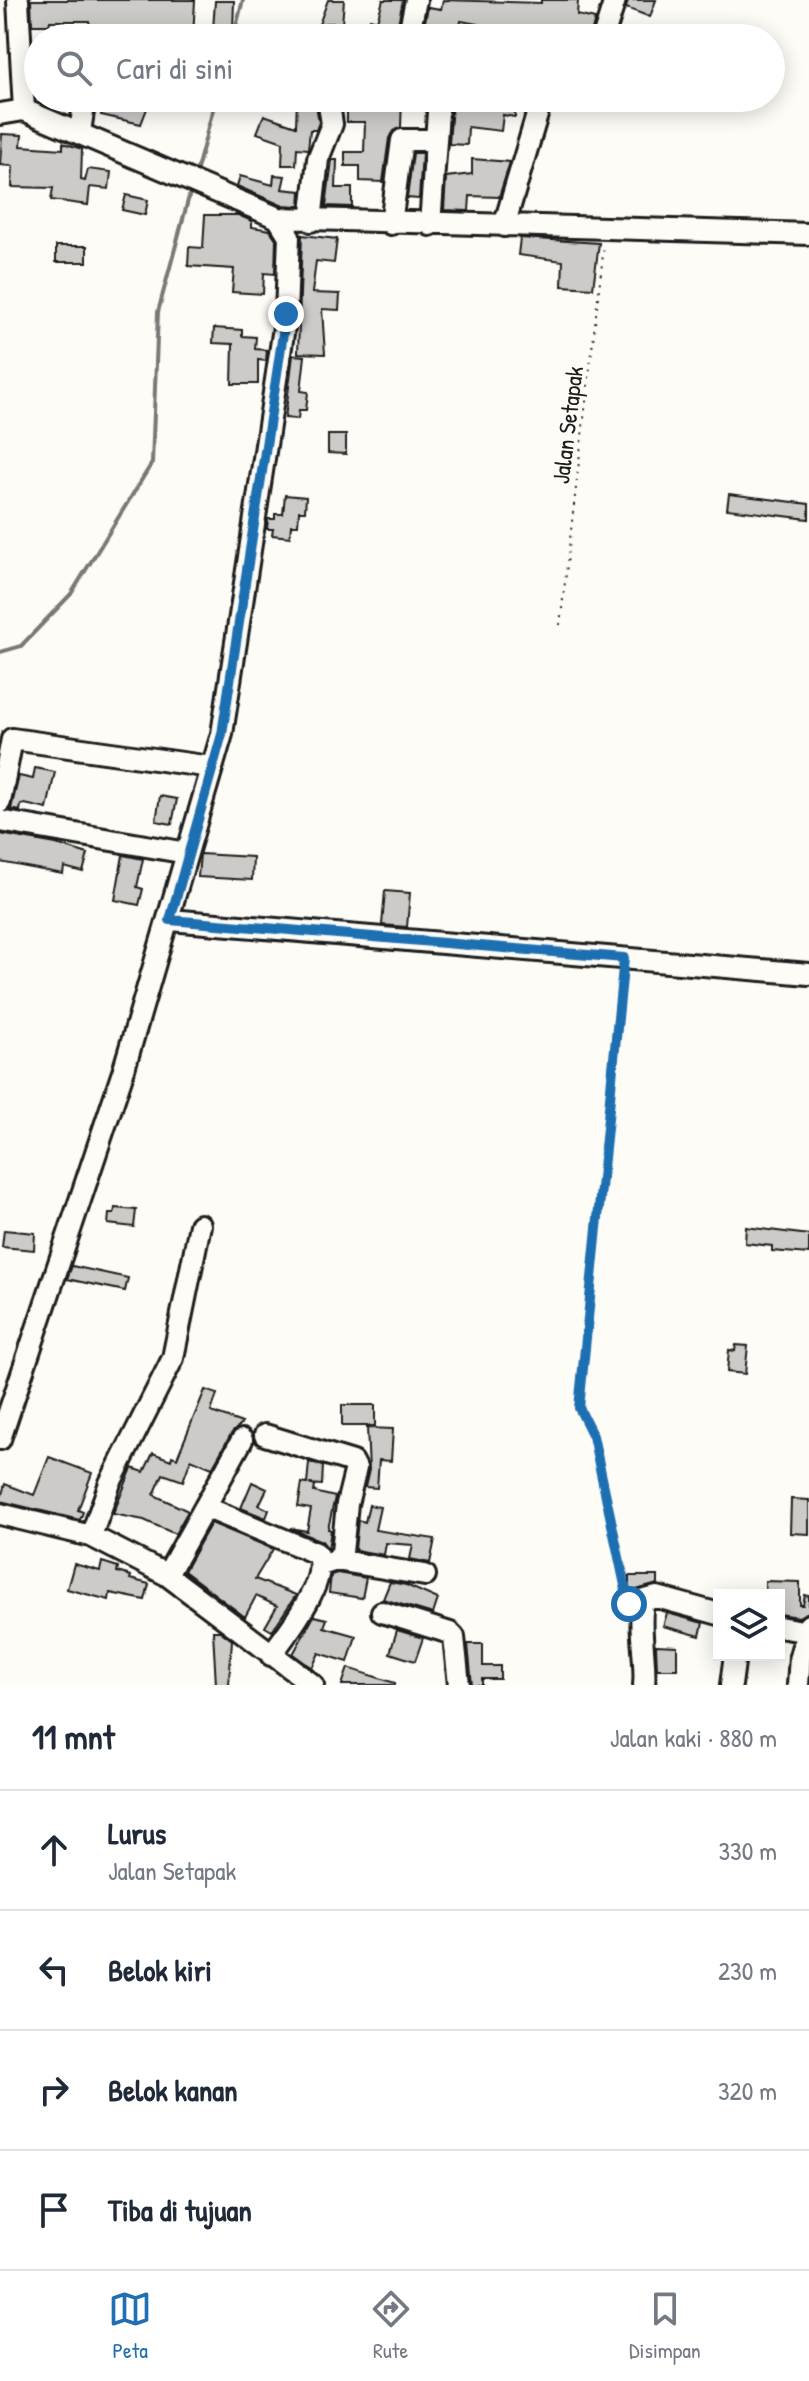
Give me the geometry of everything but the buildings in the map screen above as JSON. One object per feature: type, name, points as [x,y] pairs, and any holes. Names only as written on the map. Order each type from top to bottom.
[{"type":"street","points":[[411,24],[416,0]]},
{"type":"street","points":[[607,24],[615,0]]},
{"type":"street","points":[[12,7],[24,36]]},
{"type":"street","points":[[0,114],[24,110]]},
{"type":"street","points":[[29,112],[295,224],[809,234]]},
{"type":"street","points":[[80,132],[83,112]]},
{"type":"street","points":[[0,1439],[170,920],[222,734],[268,443],[295,224],[321,143],[332,124],[330,112]]},
{"type":"street","points":[[430,225],[438,112]]},
{"type":"street","points":[[504,226],[538,112]]},
{"type":"street","points":[[391,224],[402,140],[436,140]]},
{"type":"street","points":[[0,802],[6,738],[211,767]]},
{"type":"street","points":[[0,821],[187,853]]},
{"type":"street","points":[[170,920],[809,974]]},
{"type":"street","points":[[91,1536],[110,1483],[173,1358],[200,1225]]},
{"type":"street","points":[[265,1435],[353,1462],[356,1468],[347,1504],[344,1546],[328,1562],[302,1610],[271,1655]]},
{"type":"street","points":[[167,1575],[242,1440]]},
{"type":"street","points":[[205,1507],[316,1553],[328,1562],[425,1575]]},
{"type":"street","points":[[0,1514],[91,1536],[167,1575],[313,1685]]},
{"type":"street","points":[[644,1685],[646,1658],[641,1611],[645,1600],[657,1597],[713,1612]]},
{"type":"street","points":[[382,1612],[450,1633],[454,1637],[459,1685]]},
{"type":"street","points":[[785,1628],[808,1630],[798,1685]]},
{"type":"street","points":[[731,1685],[734,1661]]},
{"type":"path","name":"Jalan Setapak","points":[[560,625],[607,229]]},
{"type":"path","points":[[624,958],[579,1408],[593,1436],[629,1604],[634,1612],[641,1611]]},
{"type":"waterway","points":[[237,24],[243,0]]},
{"type":"waterway","points":[[195,177],[212,112]]},
{"type":"waterway","points":[[0,652],[21,646],[71,594],[152,463],[158,312],[191,189]]},
{"type":"route","points":[[286,314],[222,734],[170,920],[624,958],[579,1408],[593,1436],[629,1604]]}]
